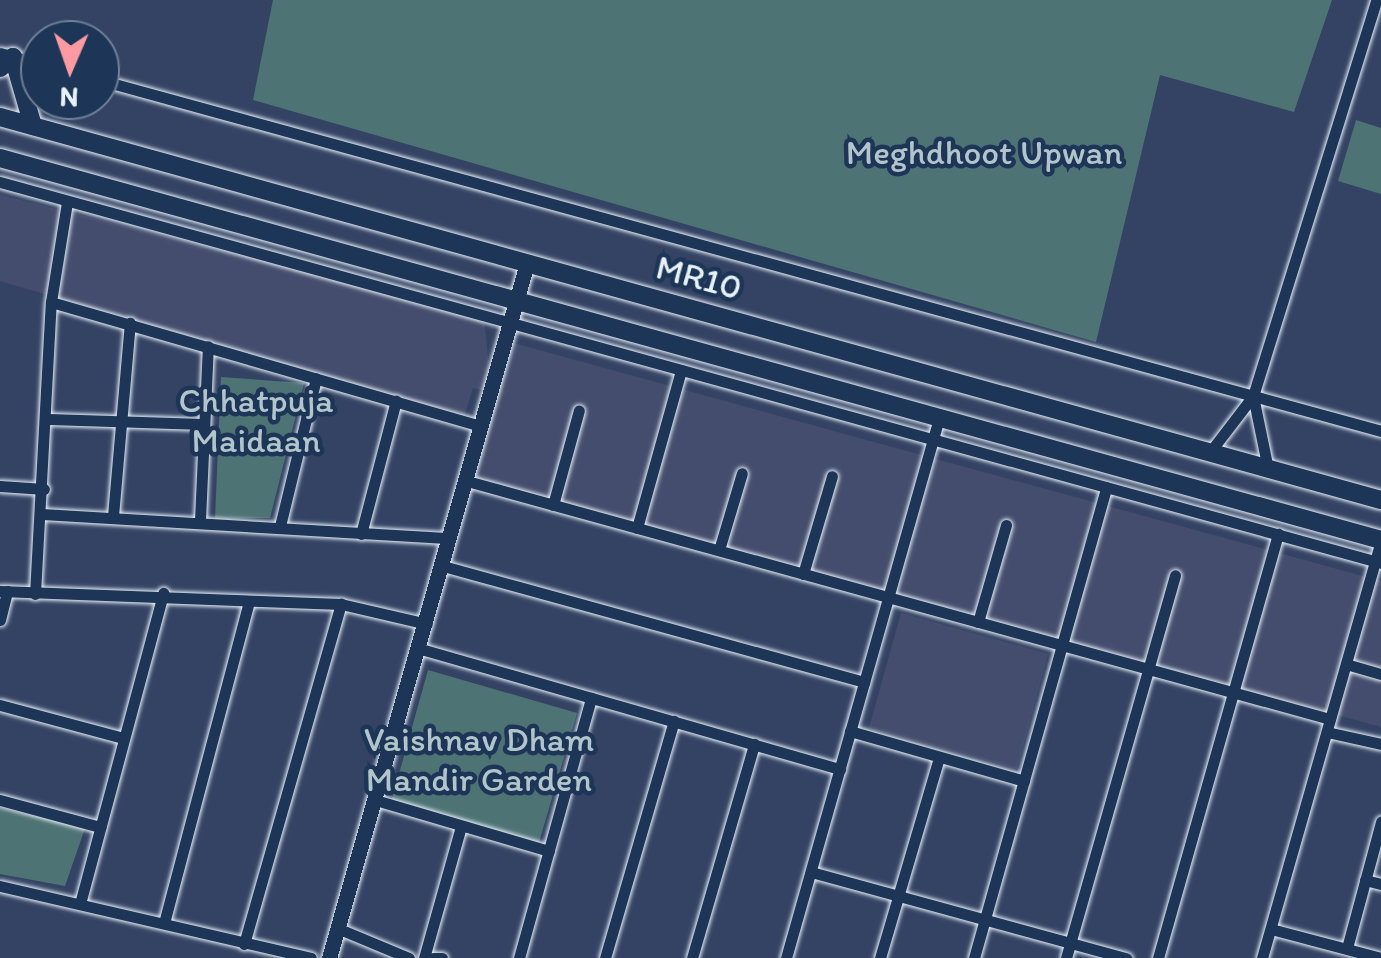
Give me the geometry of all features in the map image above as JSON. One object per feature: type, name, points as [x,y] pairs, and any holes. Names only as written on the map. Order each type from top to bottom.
[{"type":"main road","points":[[4,59],[32,126]]},
{"type":"main road","name":"MR10","points":[[0,118],[1381,500]]},
{"type":"main road","name":"MR10","points":[[0,158],[1381,540]]},
{"type":"street","points":[[1210,452],[1253,396],[1346,78],[1376,0]]},
{"type":"street","points":[[120,85],[1381,431]]},
{"type":"street","points":[[0,182],[1378,562]]},
{"type":"street","points":[[35,594],[50,419],[51,302],[67,202]]},
{"type":"street","points":[[329,958],[379,802],[527,263]]},
{"type":"street","points":[[51,302],[482,426]]},
{"type":"street","points":[[113,516],[118,417],[130,323]]},
{"type":"street","points":[[200,520],[208,346]]},
{"type":"street","points":[[636,528],[681,370]]},
{"type":"street","points":[[280,526],[316,378]]},
{"type":"street","points":[[1253,396],[1268,469]]},
{"type":"street","points":[[361,534],[396,401]]},
{"type":"street","points":[[553,504],[579,410]]},
{"type":"street","points":[[50,419],[118,417],[202,424]]},
{"type":"street","points":[[786,958],[939,418]]},
{"type":"street","points":[[719,550],[742,473]]},
{"type":"street","points":[[803,574],[832,476]]},
{"type":"street","points":[[467,481],[1233,693],[1381,744]]},
{"type":"street","points":[[0,486],[44,489]]},
{"type":"street","points":[[974,958],[1106,487]]},
{"type":"street","points":[[42,514],[200,520],[450,538]]},
{"type":"street","points":[[978,622],[1006,525]]},
{"type":"street","points":[[1158,958],[1278,534]]},
{"type":"street","points":[[1262,958],[1378,562],[1381,540]]},
{"type":"street","points":[[444,566],[864,682]]},
{"type":"street","points":[[1066,958],[1174,575]]},
{"type":"street","points":[[0,620],[4,591],[162,593],[341,604],[427,624]]},
{"type":"street","points":[[81,900],[162,593]]},
{"type":"street","points":[[164,923],[249,601]]},
{"type":"street","points":[[244,944],[341,604]]},
{"type":"street","points":[[420,649],[840,768]]},
{"type":"street","points":[[1346,664],[1381,674]]},
{"type":"street","points":[[519,958],[592,698]]},
{"type":"street","points":[[0,706],[123,738]]},
{"type":"street","points":[[605,958],[674,721]]},
{"type":"street","points":[[850,731],[1024,781]]},
{"type":"street","points":[[692,958],[754,744]]},
{"type":"street","points":[[880,958],[939,757]]},
{"type":"street","points":[[0,800],[100,826]]},
{"type":"street","points":[[379,802],[549,851]]},
{"type":"street","points":[[1346,948],[1381,822]]},
{"type":"street","points":[[434,958],[462,826]]},
{"type":"street","points":[[810,872],[1126,958]]},
{"type":"street","points":[[1365,880],[1381,884]]},
{"type":"street","points":[[0,886],[81,900],[311,958]]},
{"type":"street","points":[[337,928],[408,958]]},
{"type":"street","points":[[1271,929],[1381,958]]},
{"type":"shaded area","points":[[0,195],[484,316],[491,392],[473,388],[464,417],[0,281]]},
{"type":"shaded area","points":[[510,342],[1381,581],[1381,727],[475,479]]},
{"type":"shaded area","points":[[901,613],[1048,654],[1017,769],[869,728]]},
{"type":"green space","name":"Meghdhoot Upwan","points":[[273,0],[1332,0],[1294,112],[1160,75],[1096,342],[253,100]]},
{"type":"green space","points":[[1356,120],[1381,128],[1381,194],[1338,181]]},
{"type":"green space","name":"Chhatpuja Maidaan","points":[[221,377],[304,383],[270,518],[215,519]]},
{"type":"green space","name":"Vaishnav Dham Mandir Garden","points":[[428,670],[577,713],[537,849],[390,806]]},
{"type":"green space","points":[[0,808],[85,828],[65,886],[0,874]]}]
